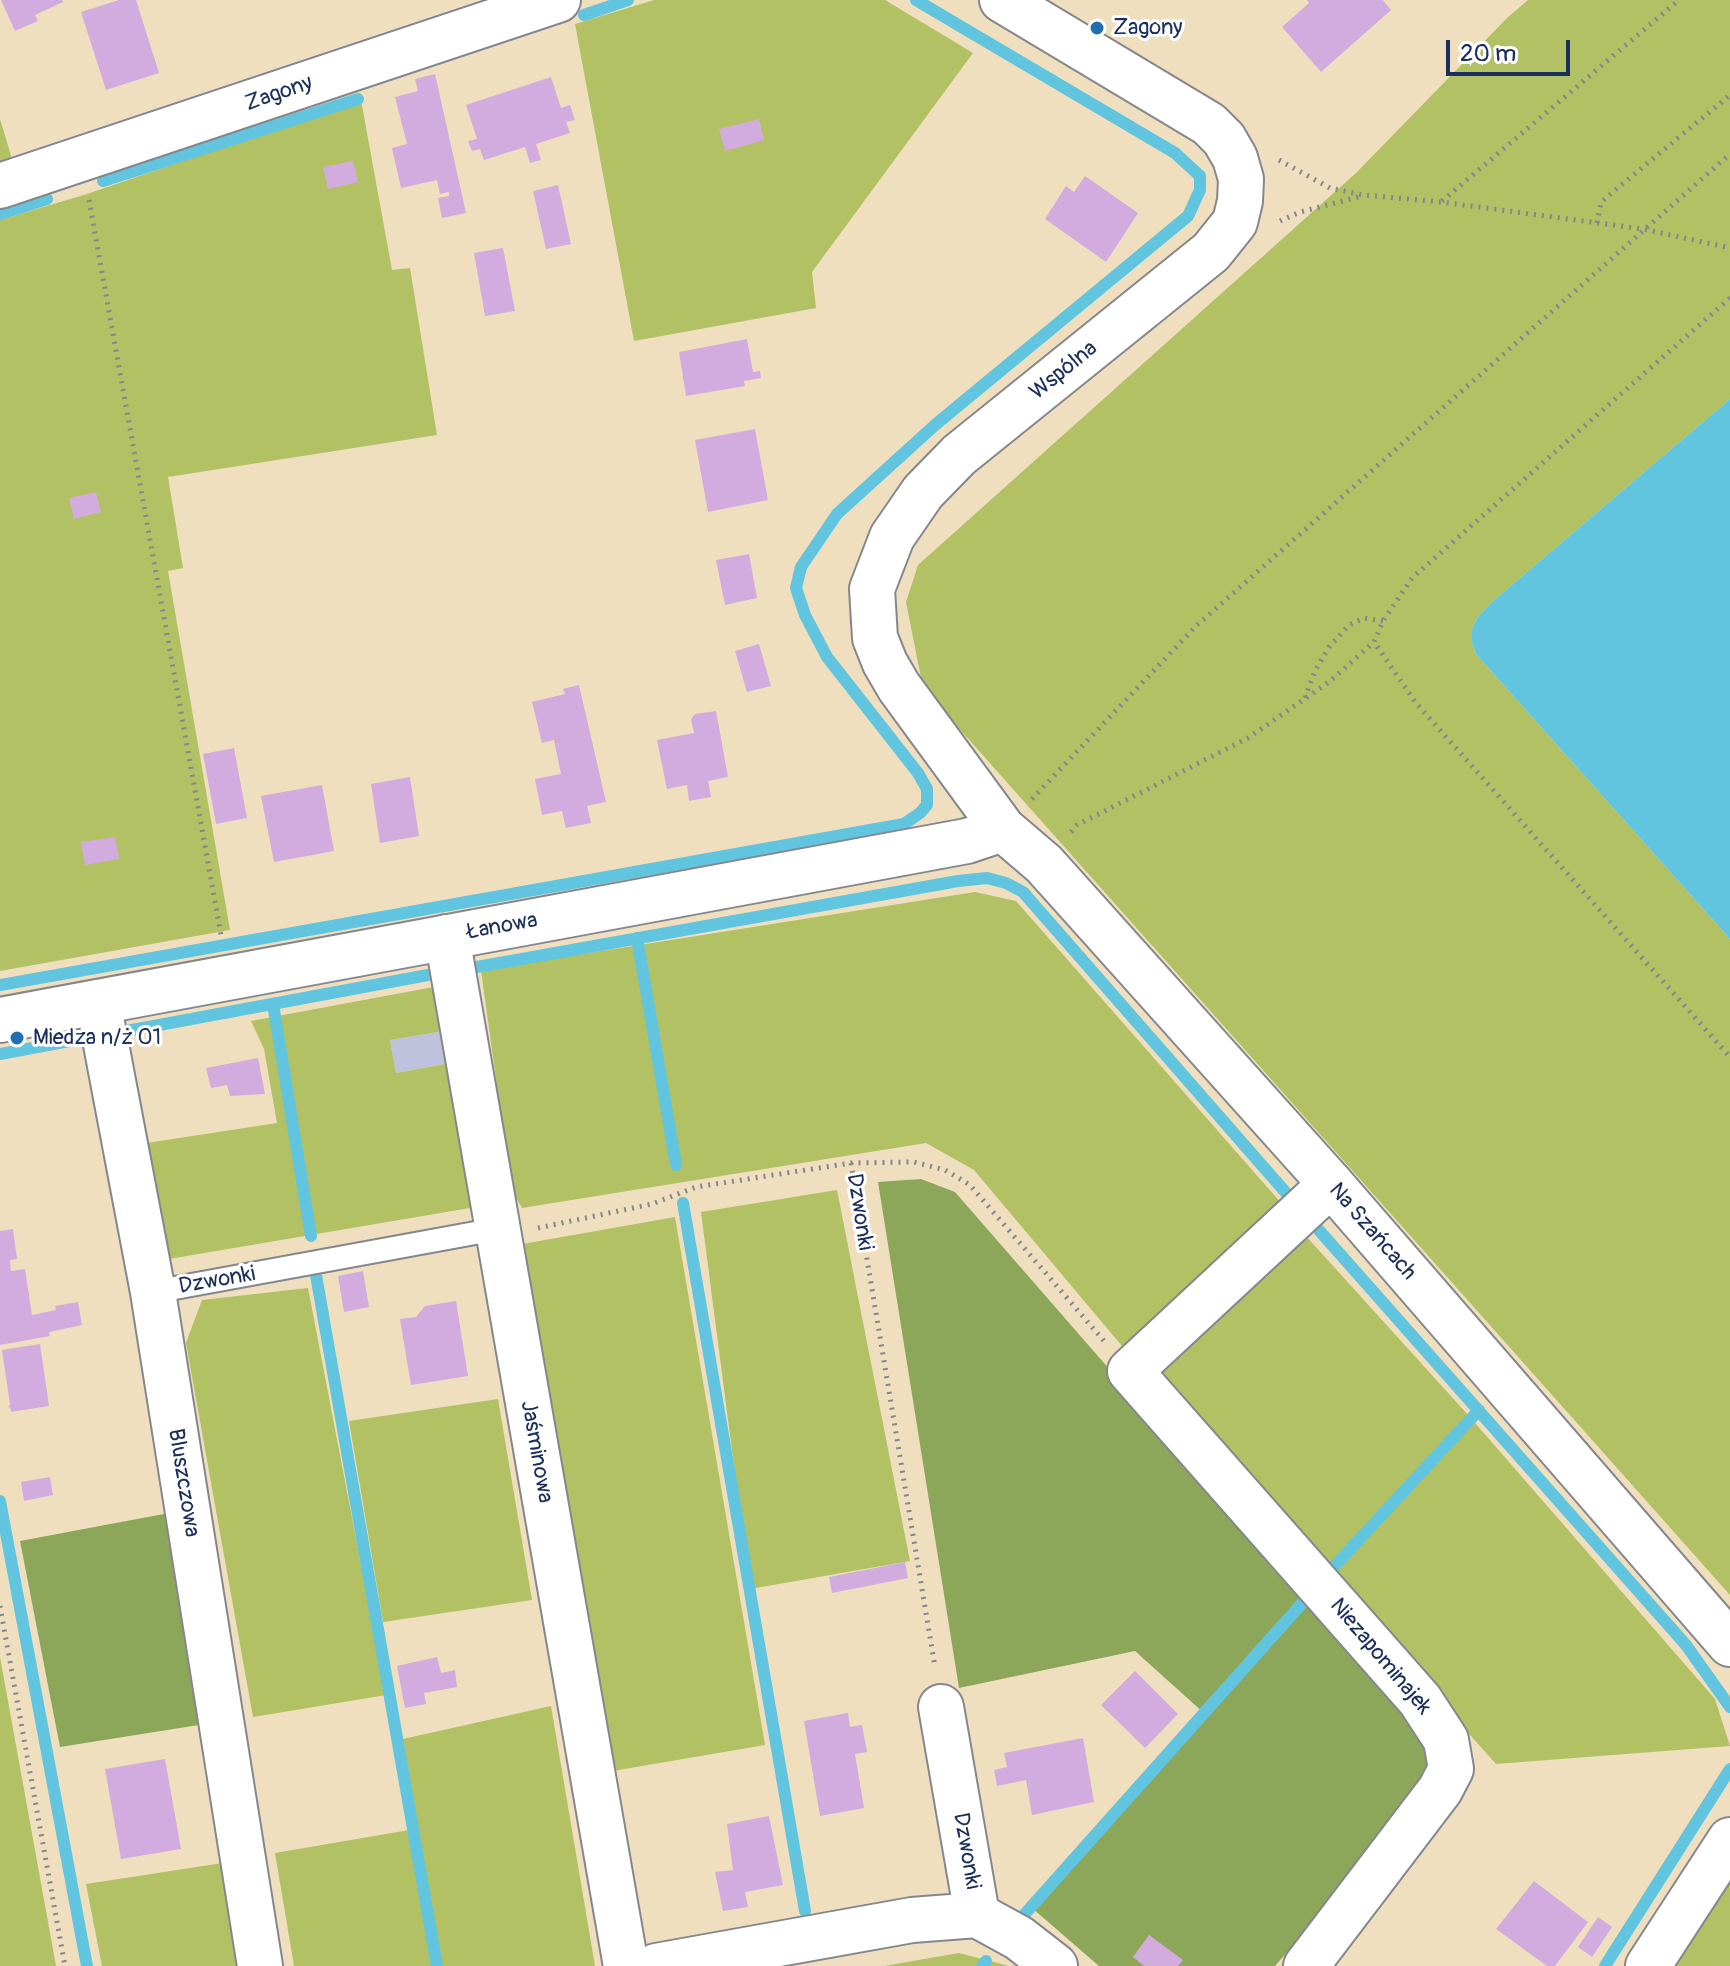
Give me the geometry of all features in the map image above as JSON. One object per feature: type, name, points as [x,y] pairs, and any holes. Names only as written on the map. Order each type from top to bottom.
[{"type":"street","name":"Zagony","points":[[0,186],[558,0]]},
{"type":"street","name":"Wspólna","points":[[1002,0],[1209,124],[1224,139],[1235,158],[1241,179],[1235,222],[1223,241],[959,455],[923,492],[892,537],[879,568],[872,589],[872,618],[875,638],[885,663],[899,687],[1003,829]]},
{"type":"street","name":"Na Szańcach","points":[[1003,829],[1044,864],[1331,1184],[1730,1644]]},
{"type":"street","name":"Łanowa","points":[[0,1020],[967,841],[1003,829]]},
{"type":"street","name":"Jaśminowa","points":[[447,937],[626,1966]]},
{"type":"street","name":"Bluszczowa","points":[[98,1002],[153,1292],[260,1966]]},
{"type":"street","points":[[1130,1371],[1331,1184]]},
{"type":"street","name":"Niezapominajek","points":[[1130,1371],[1420,1700],[1446,1740],[1451,1769],[1440,1790],[1306,1966]]},
{"type":"street","name":"Dzwonki","points":[[941,1707],[977,1915]]},
{"type":"street","points":[[1648,1966],[1730,1840]]},
{"type":"street","name":"Dzwonki","points":[[656,1966],[912,1920],[977,1915],[1019,1938],[1055,1966]]},
{"type":"lane","name":"Dzwonki","points":[[153,1292],[497,1229]]},
{"type":"path","points":[[1441,202],[1679,0]]},
{"type":"path","points":[[1597,223],[1601,203],[1608,196],[1730,95]]},
{"type":"path","points":[[1003,829],[1196,626],[1730,154]]},
{"type":"path","points":[[1274,156],[1330,188],[1363,195],[1441,202],[1643,229],[1730,248]]},
{"type":"path","points":[[88,194],[221,929]]},
{"type":"path","points":[[1275,224],[1300,212],[1363,195]]},
{"type":"path","points":[[1044,864],[1077,825],[1248,738],[1305,699],[1374,642],[1383,621],[1412,578],[1730,298]]},
{"type":"path","points":[[1305,699],[1315,671],[1329,647],[1349,625],[1364,618],[1383,621]]},
{"type":"path","points":[[1374,642],[1416,703],[1730,1057]]},
{"type":"path","points":[[851,1163],[914,1162],[945,1170],[970,1185],[1130,1371]]},
{"type":"path","name":"Dzwonki","points":[[497,1229],[549,1228],[652,1204],[696,1187],[851,1163],[941,1707]]},
{"type":"path","points":[[0,1606],[65,1966]]},
{"type":"shaded area","points":[[450,1030],[456,1062],[396,1073],[390,1040]]},
{"type":"green space","points":[[654,0],[885,0],[973,53],[812,272],[816,308],[634,341],[575,24]]},
{"type":"green space","points":[[1528,0],[1730,0],[1730,399],[1493,601],[1477,618],[1472,629],[1472,643],[1476,654],[1730,939],[1730,1595],[923,688],[906,602],[918,565],[1356,173]]},
{"type":"green space","points":[[361,100],[392,270],[410,268],[437,435],[168,477],[183,568],[168,571],[230,930],[0,971],[0,220],[87,194]]},
{"type":"green space","points":[[0,119],[12,159],[0,163]]},
{"type":"green space","points":[[975,892],[1016,901],[1282,1204],[1122,1346],[974,1170],[926,1143],[522,1208],[511,1188],[481,970]]},
{"type":"green space","points":[[439,986],[450,1030],[390,1040],[396,1073],[456,1062],[479,1176],[470,1208],[163,1260],[140,1144],[277,1123],[264,1049],[251,1021]]},
{"type":"green space","points":[[921,1179],[955,1192],[1426,1728],[1426,1772],[1401,1820],[1275,1966],[1099,1966],[1032,1908],[1205,1714],[1135,1651],[959,1688],[878,1182]]},
{"type":"green space","points":[[837,1190],[910,1561],[750,1589],[701,1212]]},
{"type":"green space","points":[[675,1217],[765,1745],[607,1772],[517,1245]]},
{"type":"green space","points":[[1305,1235],[1469,1416],[1715,1699],[1730,1746],[1496,1764],[1152,1379]]},
{"type":"green space","points":[[308,1288],[386,1695],[253,1717],[186,1343],[202,1300]]},
{"type":"green space","points":[[498,1399],[532,1600],[383,1622],[349,1421]]},
{"type":"green space","points":[[169,1513],[205,1724],[60,1747],[20,1541]]},
{"type":"green space","points":[[0,1657],[56,1966],[0,1966]]},
{"type":"green space","points":[[551,1706],[595,1966],[442,1966],[403,1739]]},
{"type":"green space","points":[[409,1830],[433,1966],[294,1966],[275,1853]]},
{"type":"green space","points":[[229,1862],[246,1966],[102,1966],[86,1884]]},
{"type":"green space","points":[[1730,1880],[1730,1966],[1675,1966]]},
{"type":"green space","points":[[959,1953],[1009,1966],[884,1966]]},
{"type":"water","points":[[1730,399],[1730,939],[1476,654],[1472,629],[1477,618],[1493,601]]},
{"type":"building","points":[[1,0],[63,2],[35,15],[38,21],[15,31]]},
{"type":"building","points":[[119,0],[136,0],[159,73],[106,90],[81,12]]},
{"type":"building","points":[[1307,0],[1383,0],[1391,10],[1321,72],[1282,27],[1309,3]]},
{"type":"building","points":[[435,74],[466,213],[442,218],[438,198],[449,196],[449,192],[440,194],[437,180],[401,188],[392,148],[407,144],[395,97],[418,91],[415,79]]},
{"type":"building","points":[[551,77],[561,108],[570,105],[575,120],[566,122],[570,133],[536,144],[541,160],[530,163],[525,147],[484,160],[480,149],[472,151],[468,141],[477,139],[466,105]]},
{"type":"building","points":[[759,119],[764,140],[725,151],[719,129]]},
{"type":"building","points":[[353,161],[358,182],[328,189],[323,167]]},
{"type":"building","points":[[1085,176],[1138,213],[1106,262],[1045,219],[1066,186],[1074,192]]},
{"type":"building","points":[[558,185],[571,244],[546,249],[533,191]]},
{"type":"building","points":[[503,248],[515,311],[485,316],[474,253]]},
{"type":"building","points":[[747,339],[753,372],[760,371],[761,378],[744,381],[745,386],[686,396],[679,352]]},
{"type":"building","points":[[755,429],[768,500],[708,512],[695,440]]},
{"type":"building","points":[[96,492],[101,512],[74,519],[69,498]]},
{"type":"building","points":[[749,554],[757,598],[725,605],[716,560]]},
{"type":"building","points":[[759,644],[771,686],[747,692],[735,651]]},
{"type":"building","points":[[579,685],[606,802],[587,806],[591,823],[566,828],[562,811],[542,815],[535,779],[561,774],[554,740],[542,743],[532,702],[565,694],[563,689]]},
{"type":"building","points":[[716,711],[728,777],[708,781],[711,797],[689,801],[687,785],[667,789],[657,740],[694,733],[691,719],[695,714]]},
{"type":"building","points":[[234,748],[247,818],[216,824],[203,754]]},
{"type":"building","points":[[410,777],[419,836],[380,843],[371,784]]},
{"type":"building","points":[[322,785],[334,851],[274,862],[261,796]]},
{"type":"building","points":[[115,837],[119,859],[85,865],[81,842]]},
{"type":"building","points":[[258,1058],[265,1094],[230,1096],[227,1085],[211,1088],[206,1068]]},
{"type":"building","points":[[13,1229],[17,1259],[10,1260],[11,1271],[25,1269],[32,1315],[56,1310],[55,1306],[78,1302],[82,1325],[49,1332],[50,1336],[0,1345],[0,1231]]},
{"type":"building","points":[[363,1271],[369,1307],[344,1312],[338,1276]]},
{"type":"building","points":[[456,1301],[468,1376],[411,1385],[400,1319],[416,1317],[425,1306]]},
{"type":"building","points":[[40,1344],[49,1406],[11,1412],[2,1350]]},
{"type":"building","points":[[50,1477],[53,1495],[24,1501],[21,1482]]},
{"type":"building","points":[[905,1562],[908,1578],[832,1593],[829,1577]]},
{"type":"building","points":[[437,1657],[441,1673],[455,1670],[457,1687],[424,1693],[426,1704],[405,1708],[397,1666]]},
{"type":"building","points":[[1135,1671],[1178,1714],[1145,1748],[1101,1705]]},
{"type":"building","points":[[848,1713],[850,1727],[862,1725],[867,1752],[855,1754],[864,1808],[820,1816],[804,1721]]},
{"type":"building","points":[[1083,1738],[1094,1802],[1032,1815],[1026,1780],[997,1786],[994,1770],[1007,1767],[1004,1753]]},
{"type":"building","points":[[165,1759],[181,1849],[121,1859],[105,1769]]},
{"type":"building","points":[[769,1816],[783,1885],[745,1892],[748,1907],[723,1911],[715,1872],[733,1870],[727,1824]]},
{"type":"building","points":[[1534,1881],[1588,1922],[1555,1966],[1547,1966],[1496,1929]]},
{"type":"building","points":[[1598,1917],[1612,1927],[1592,1957],[1578,1947]]},
{"type":"building","points":[[1149,1935],[1183,1960],[1178,1966],[1144,1966],[1133,1957]]},
{"type":"waterway","points":[[584,15],[628,0]]},
{"type":"waterway","points":[[0,985],[904,824],[920,813],[927,805],[927,789],[918,773],[827,657],[805,615],[796,588],[801,567],[837,514],[935,425],[1188,216],[1200,190],[1200,176],[1175,153],[916,0]]},
{"type":"waterway","points":[[103,181],[358,99]]},
{"type":"waterway","points":[[0,214],[47,199]]},
{"type":"waterway","points":[[477,967],[958,881],[987,878],[1006,883],[1023,892],[1287,1194]]},
{"type":"waterway","points":[[637,938],[676,1165]]},
{"type":"waterway","points":[[116,1033],[428,975]]},
{"type":"waterway","points":[[273,1004],[311,1236]]},
{"type":"waterway","points":[[0,1054],[80,1039]]},
{"type":"waterway","points":[[683,1203],[805,1911]]},
{"type":"waterway","points":[[1317,1228],[1686,1645],[1730,1707]]},
{"type":"waterway","points":[[316,1275],[437,1966]]},
{"type":"waterway","points":[[1330,1571],[1479,1410]]},
{"type":"waterway","points":[[0,1501],[87,1966]]},
{"type":"waterway","points":[[1023,1916],[1304,1601]]},
{"type":"waterway","points":[[1605,1966],[1730,1769]]},
{"type":"waterway","points":[[982,1966],[986,1961]]},
{"type":"place","name":"Zagony","points":[[1097,28]]},
{"type":"place","name":"Miedza n/ż 01","points":[[17,1038]]}]
